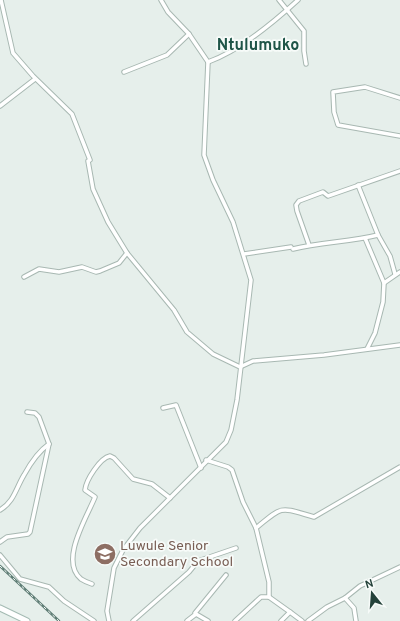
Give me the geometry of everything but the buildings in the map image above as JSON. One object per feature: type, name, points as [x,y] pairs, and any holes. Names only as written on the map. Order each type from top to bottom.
[{"type":"main road","points":[[0,608],[27,621]]},
{"type":"street","points":[[1,0],[11,50],[35,79],[72,114],[89,161],[94,189],[108,222],[128,253],[174,310],[187,332],[213,354],[240,367],[253,362],[301,358],[400,345]]},
{"type":"street","points":[[109,621],[107,611],[114,568],[123,550],[140,528],[201,468],[206,460],[226,442],[231,430],[237,400],[251,280],[233,222],[213,180],[204,156],[208,62],[189,34],[168,12],[161,0]]},
{"type":"street","points":[[279,0],[304,31],[304,51],[306,64]]},
{"type":"street","points":[[208,62],[231,52],[264,29],[298,0]]},
{"type":"street","points":[[124,72],[167,55],[189,34]]},
{"type":"street","points":[[0,106],[35,79]]},
{"type":"street","points":[[400,98],[365,88],[334,92],[334,112],[338,125],[400,137],[400,133]]},
{"type":"street","points":[[309,245],[297,211],[296,205],[299,200],[323,192],[328,196],[400,171]]},
{"type":"street","points":[[358,185],[378,235],[390,256],[395,274]]},
{"type":"street","points":[[244,254],[378,235]]},
{"type":"street","points":[[365,238],[384,283],[383,302],[375,333],[367,349]]},
{"type":"street","points":[[24,277],[39,269],[59,272],[82,267],[96,272],[119,263],[128,253]]},
{"type":"street","points":[[384,283],[400,272]]},
{"type":"street","points":[[163,408],[176,405],[201,468]]},
{"type":"street","points":[[0,542],[7,538],[28,534],[30,532],[50,444],[39,416],[35,413],[27,412]]},
{"type":"street","points":[[0,510],[11,502],[23,475],[38,453],[50,444]]},
{"type":"street","points":[[92,584],[80,579],[72,566],[75,538],[95,497],[85,490],[86,483],[106,456],[114,458],[133,478],[152,484],[170,498]]},
{"type":"street","points":[[206,460],[228,467],[232,470],[243,502],[256,528],[269,582],[269,597]]},
{"type":"street","points":[[256,528],[279,510],[286,509],[314,517],[400,468]]},
{"type":"street","points":[[133,621],[189,572],[198,560],[236,548]]},
{"type":"street","points":[[0,555],[20,579],[49,587],[64,601],[94,621]]},
{"type":"street","points":[[308,621],[327,607],[345,598],[360,586],[400,567]]},
{"type":"street","points":[[187,621],[196,614],[195,613],[226,575]]},
{"type":"street","points":[[235,621],[261,597],[269,597],[302,621]]},
{"type":"street","points":[[345,598],[354,608],[356,621]]},
{"type":"street","points":[[281,621],[290,612]]},
{"type":"street","points":[[195,613],[208,621]]},
{"type":"railway","points":[[0,566],[59,621]]},
{"type":"place","name":"Luwule Senior Secondary School","points":[[105,554]]},
{"type":"district","name":"Ntulumuko","points":[[258,46]]}]
